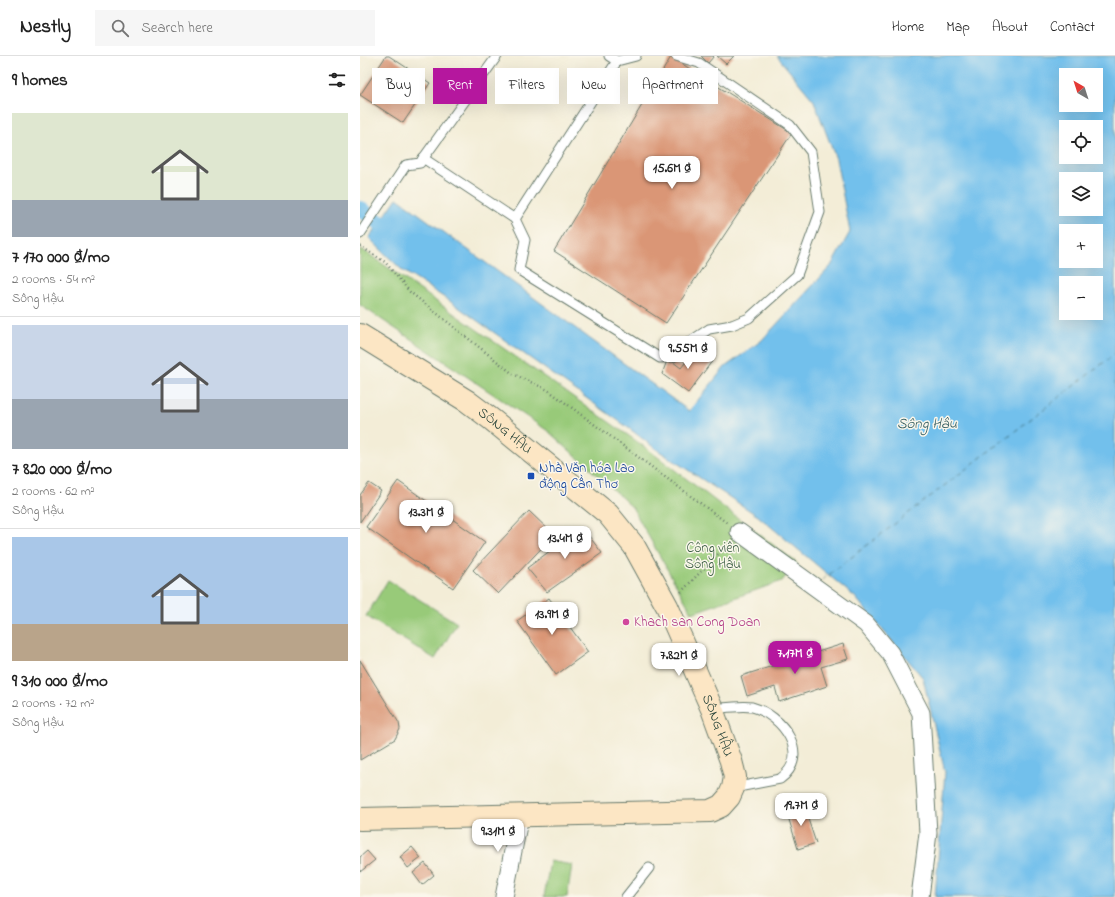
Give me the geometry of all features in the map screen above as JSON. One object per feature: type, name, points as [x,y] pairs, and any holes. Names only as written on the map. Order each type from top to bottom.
[{"type":"street","name":"SÔNG HẬU","points":[[360,335],[467,401],[608,514],[634,546],[667,606],[712,709],[731,761],[735,776],[733,788]]},
{"type":"street","points":[[739,532],[866,624],[890,653],[921,713],[928,833],[920,897]]},
{"type":"street","points":[[360,819],[710,811],[721,806],[729,797],[733,788]]},
{"type":"street","points":[[504,897],[520,815]]},
{"type":"lane","points":[[360,234],[406,165],[420,163],[497,56]]},
{"type":"lane","points":[[515,219],[613,59],[636,56]]},
{"type":"lane","points":[[423,158],[515,219],[525,240],[519,270],[660,358],[673,357],[686,344],[709,329],[732,325],[749,318],[796,276],[820,212],[811,152],[790,125],[699,63],[676,56]]},
{"type":"lane","points":[[712,709],[751,707],[764,712],[779,724],[791,739],[794,758],[790,769],[783,777],[780,779],[733,788]]},
{"type":"lane","points":[[626,897],[649,868]]},
{"type":"path","points":[[360,246],[385,262],[410,292],[513,374],[548,390],[739,532],[667,606]]},
{"type":"green space","name":"Công viên Sông Hậu","points":[[360,248],[642,445],[797,563],[782,581],[692,613],[632,507],[548,431],[360,305]]},
{"type":"green space","points":[[388,580],[457,623],[435,659],[366,616]]},
{"type":"green space","points":[[550,861],[572,865],[567,897],[544,897]]},
{"type":"water","name":"Sông Hậu","points":[[777,56],[1115,56],[1115,897],[935,897],[945,772],[923,678],[855,597],[758,516],[656,449],[451,302],[402,270],[369,238],[397,198],[689,411],[725,367],[761,341],[831,266],[850,232],[836,159],[814,101]]},
{"type":"building","points":[[386,56],[389,56],[407,68],[378,68]]},
{"type":"building","points":[[701,56],[714,56],[708,63]]},
{"type":"building","points":[[717,56],[734,56],[726,64]]},
{"type":"building","points":[[671,57],[689,68],[664,68]]},
{"type":"building","points":[[372,77],[372,103],[360,95]]},
{"type":"building","points":[[425,80],[430,83],[425,90]]},
{"type":"building","points":[[718,87],[792,133],[666,323],[554,251],[643,104],[718,104]]},
{"type":"building","points":[[374,104],[416,104],[403,123]]},
{"type":"building","points":[[697,348],[713,360],[688,393],[662,374],[668,358],[681,368]]},
{"type":"building","points":[[398,481],[485,542],[453,588],[366,527]]},
{"type":"building","points":[[369,483],[381,491],[360,522],[360,495]]},
{"type":"building","points":[[529,511],[554,535],[498,594],[473,570]]},
{"type":"building","points":[[582,527],[602,553],[547,592],[527,568]]},
{"type":"building","points":[[549,598],[588,652],[556,675],[517,621]]},
{"type":"building","points":[[843,644],[848,659],[821,667],[827,686],[779,702],[775,687],[747,696],[741,676]]},
{"type":"building","points":[[360,660],[399,723],[400,729],[395,739],[360,760]]},
{"type":"building","points":[[803,804],[816,843],[798,849],[786,810]]},
{"type":"building","points":[[412,847],[421,858],[408,868],[400,857]]},
{"type":"building","points":[[367,851],[375,860],[360,872],[360,857]]},
{"type":"building","points":[[425,863],[434,875],[422,885],[413,873]]},
{"type":"waterway","points":[[360,209],[398,235]]},
{"type":"ferry route","points":[[822,580],[1115,354]]},
{"type":"place","name":"Nhà Văn hóa Lao động Cần Thơ","points":[[531,476]]},
{"type":"place","name":"Khach san Cong Doan","points":[[626,622]]}]
